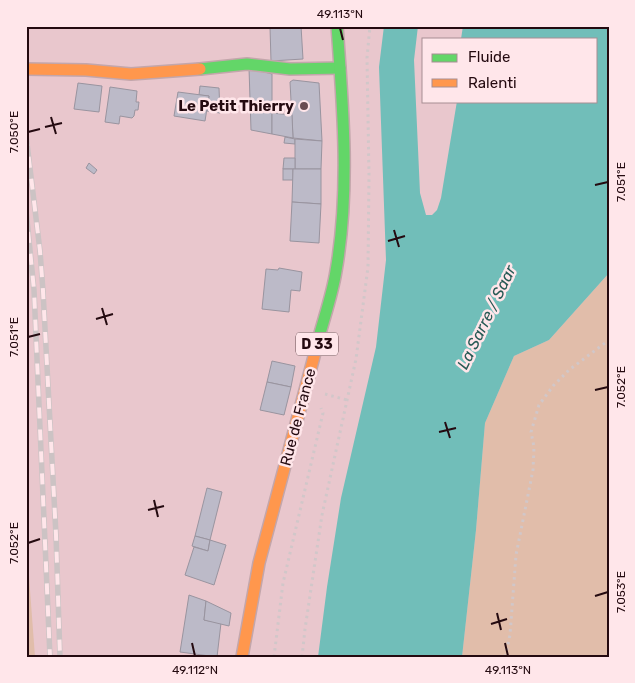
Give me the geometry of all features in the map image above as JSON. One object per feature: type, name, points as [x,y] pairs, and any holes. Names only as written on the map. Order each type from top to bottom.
[{"type":"main road","name":"Rue de France","points":[[242,657],[259,563],[336,272],[341,239],[343,106],[337,26]]},
{"type":"main road","points":[[26,69],[86,70],[131,74],[173,72],[247,64],[290,69],[340,68]]},
{"type":"path","points":[[302,657],[304,629],[322,515],[356,359],[368,267],[367,58],[370,26]]},
{"type":"path","points":[[504,657],[510,635],[516,555],[533,470],[534,448],[531,432],[540,405],[553,386],[569,370],[609,340]]},
{"type":"path","points":[[322,393],[347,400]]},
{"type":"shaded area","points":[[609,273],[609,657],[462,657],[476,530],[485,423],[514,356],[549,340]]},
{"type":"shaded area","points":[[26,536],[35,657],[26,657]]},
{"type":"water","name":"La Sarre / Saar","points":[[384,26],[418,26],[414,60],[420,193],[426,215],[432,215],[437,210],[441,198],[457,102],[598,102],[598,38],[461,38],[463,26],[609,26],[609,273],[549,340],[514,356],[485,423],[476,530],[462,657],[318,657],[341,498],[376,347],[386,260],[379,67]]},
{"type":"building","points":[[301,26],[303,59],[271,61],[270,27]]},
{"type":"building","points":[[249,68],[272,74],[272,134],[251,130]]},
{"type":"building","points":[[293,80],[319,83],[322,141],[293,138],[290,82]]},
{"type":"building","points":[[78,83],[102,86],[99,112],[74,109]]},
{"type":"building","points":[[200,86],[219,88],[220,113],[207,111],[209,96],[199,95]]},
{"type":"building","points":[[110,87],[137,91],[136,102],[139,102],[138,110],[135,110],[132,118],[120,116],[119,124],[105,122]]},
{"type":"building","points":[[178,92],[209,96],[205,121],[174,116]]},
{"type":"building","points":[[272,113],[292,115],[293,138],[272,134]]},
{"type":"building","points":[[285,137],[295,139],[295,144],[284,143]]},
{"type":"building","points":[[295,139],[322,141],[321,169],[295,169]]},
{"type":"building","points":[[284,158],[295,158],[295,169],[283,169]]},
{"type":"building","points":[[89,163],[97,170],[94,174],[86,168]]},
{"type":"building","points":[[283,169],[293,169],[293,180],[283,180]]},
{"type":"building","points":[[293,169],[321,169],[321,204],[292,202]]},
{"type":"building","points":[[292,202],[321,204],[319,243],[290,241]]},
{"type":"building","points":[[279,268],[302,272],[300,291],[291,290],[289,312],[262,309],[266,269],[278,270]]},
{"type":"building","points":[[272,361],[295,366],[291,387],[267,382]]},
{"type":"building","points":[[267,382],[291,387],[284,415],[260,410]]},
{"type":"building","points":[[207,488],[222,492],[210,540],[195,536]]},
{"type":"building","points":[[195,536],[210,540],[208,551],[192,546]]},
{"type":"building","points":[[210,540],[226,545],[214,585],[185,575],[194,547],[208,551]]},
{"type":"building","points":[[189,595],[206,601],[204,620],[221,623],[217,657],[180,652]]},
{"type":"building","points":[[206,601],[231,613],[229,626],[204,620]]},
{"type":"railway","points":[[26,135],[43,291],[56,535],[60,657]]},
{"type":"railway","points":[[26,210],[34,290],[50,657]]},
{"type":"traffic: fast","points":[[316,349],[334,281],[343,210],[343,118],[337,26]]},
{"type":"traffic: fast","points":[[200,69],[247,64],[290,69],[340,68]]},
{"type":"traffic: slow","points":[[26,69],[86,70],[131,74],[200,69]]},
{"type":"traffic: slow","points":[[242,657],[259,563],[316,349]]},
{"type":"place","name":"Le Petit Thierry","points":[[304,106]]}]
